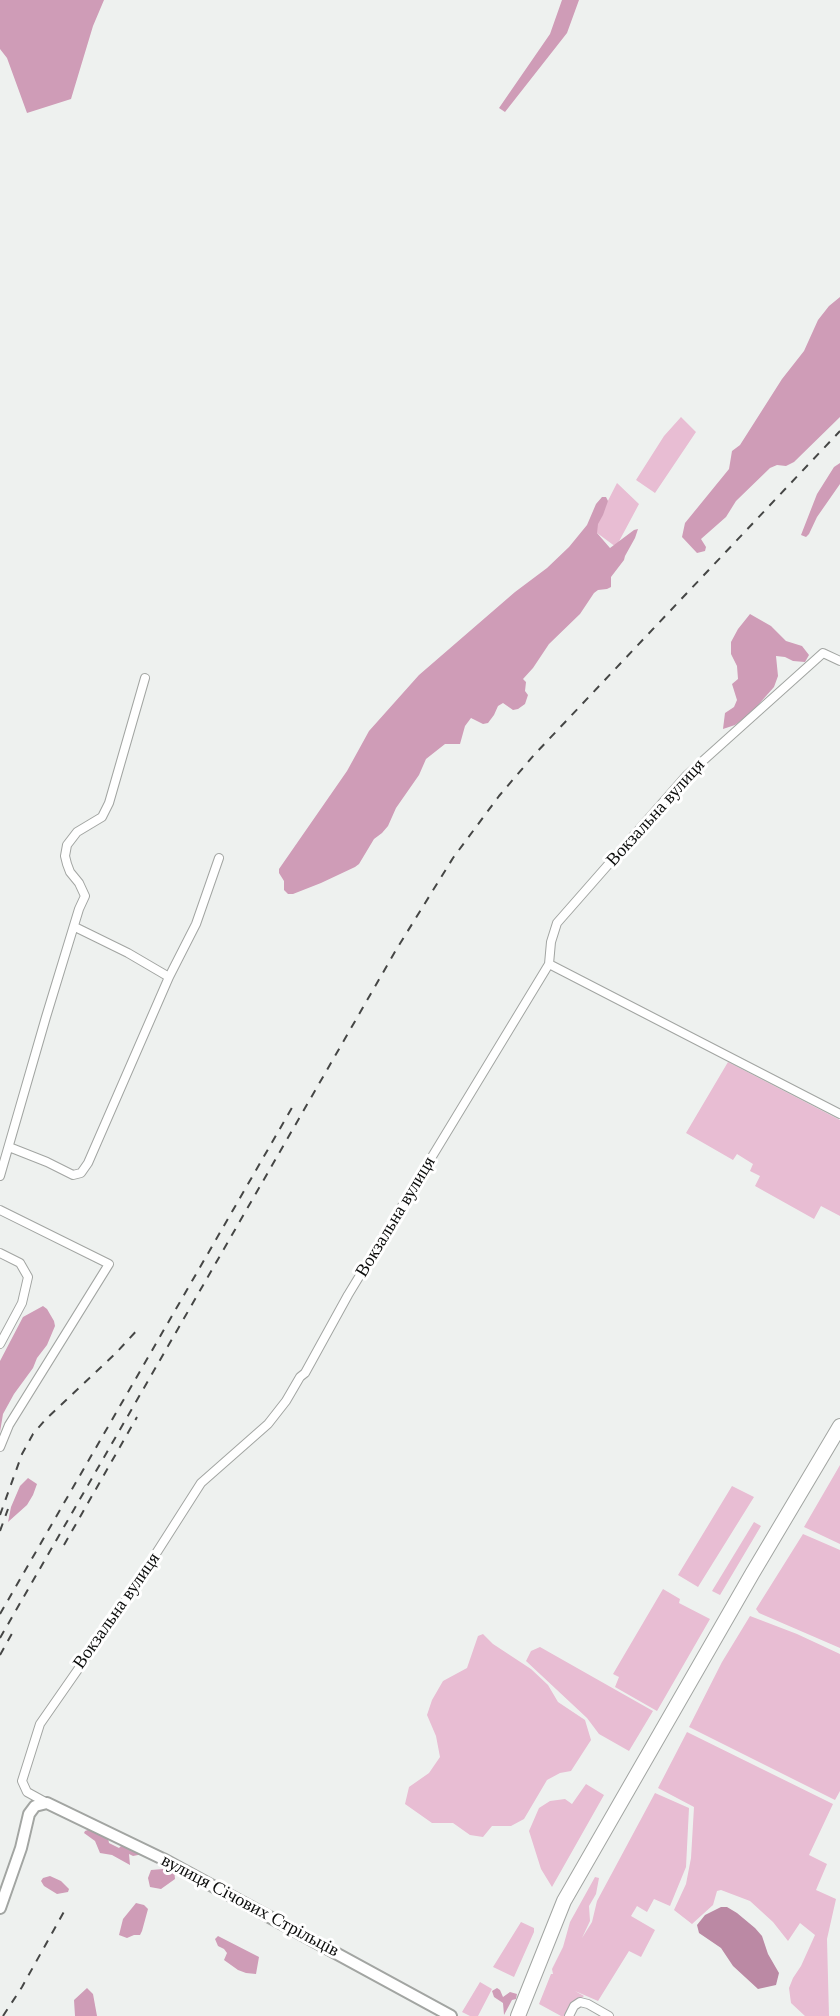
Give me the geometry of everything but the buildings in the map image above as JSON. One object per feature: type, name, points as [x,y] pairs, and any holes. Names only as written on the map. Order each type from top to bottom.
[{"type":"highway","points":[[518,2016],[564,1901],[840,1426]]},
{"type":"street","name":"Вокзальна вулиця","points":[[47,1803],[27,1792],[22,1781],[40,1724],[128,1599],[201,1483],[268,1424],[305,1373],[348,1295],[549,964],[551,942],[557,924],[686,776],[823,653],[840,661]]},
{"type":"street","points":[[0,1176],[79,909],[86,896],[67,864],[65,856],[67,845],[77,832],[102,817],[109,803],[145,678]]},
{"type":"street","points":[[9,1147],[73,1175],[81,1173],[88,1163],[169,977],[196,924],[219,858]]},
{"type":"street","points":[[75,927],[128,953],[169,977]]},
{"type":"street","points":[[549,964],[840,1114]]},
{"type":"street","points":[[0,1210],[109,1264],[9,1425],[0,1447]]},
{"type":"street","points":[[0,1253],[20,1263],[28,1276],[22,1303],[0,1344]]},
{"type":"street","points":[[0,1908],[21,1848],[29,1814],[35,1806],[47,1803]]},
{"type":"street","name":"вулиця Січових Стрільців","points":[[47,1803],[163,1859],[451,2016]]},
{"type":"street","points":[[570,2016],[574,2006],[580,2002],[609,2016]]},
{"type":"shaded area","points":[[0,0],[104,0],[93,26],[71,99],[27,113],[7,58],[0,49]]},
{"type":"shaded area","points":[[562,0],[579,0],[567,33],[505,112],[499,108],[550,34]]},
{"type":"shaded area","points":[[840,297],[840,417],[794,462],[786,466],[777,465],[770,468],[736,501],[726,517],[701,539],[706,547],[705,551],[697,553],[682,537],[685,523],[729,469],[732,451],[740,445],[782,379],[804,351],[818,320]]},
{"type":"shaded area","points":[[681,417],[696,432],[655,493],[636,480],[664,436]]},
{"type":"shaded area","points":[[840,463],[840,484],[817,517],[809,534],[806,537],[801,535],[817,494],[834,467]]},
{"type":"shaded area","points":[[617,483],[639,504],[616,547],[593,530]]},
{"type":"shaded area","points":[[602,497],[606,497],[608,501],[598,524],[597,533],[610,548],[638,529],[635,538],[624,560],[611,577],[611,587],[594,593],[580,614],[549,644],[523,679],[526,682],[525,691],[528,695],[525,704],[513,710],[503,703],[498,706],[488,723],[483,724],[471,718],[465,726],[460,744],[445,744],[426,759],[419,775],[396,808],[388,826],[374,839],[359,864],[321,883],[288,894],[284,890],[284,881],[279,869],[347,771],[369,731],[419,675],[569,547],[587,525],[596,504]]},
{"type":"shaded area","points":[[750,614],[771,626],[786,641],[802,646],[809,655],[805,662],[776,656],[778,676],[774,687],[751,713],[735,725],[723,729],[725,713],[734,707],[737,700],[732,684],[738,679],[737,666],[731,654],[731,642]]},
{"type":"shaded area","points":[[728,1062],[840,1120],[840,1216],[821,1206],[814,1219],[755,1186],[760,1176],[750,1171],[753,1164],[737,1154],[733,1160],[686,1133]]},
{"type":"shaded area","points":[[43,1306],[47,1309],[55,1326],[47,1345],[3,1414],[0,1432],[0,1361],[23,1317]]},
{"type":"shaded area","points":[[840,1465],[840,1544],[804,1527]]},
{"type":"shaded area","points":[[28,1478],[37,1484],[33,1495],[27,1505],[8,1522],[11,1507],[20,1486]]},
{"type":"shaded area","points":[[732,1486],[754,1497],[698,1587],[678,1575]]},
{"type":"shaded area","points":[[754,1522],[761,1526],[720,1595],[712,1591]]},
{"type":"shaded area","points":[[803,1534],[840,1550],[840,1648],[759,1613],[756,1609]]},
{"type":"shaded area","points":[[663,1589],[680,1599],[679,1603],[710,1619],[657,1711],[615,1687],[619,1677],[613,1674]]},
{"type":"shaded area","points":[[750,1616],[840,1654],[840,1791],[835,1800],[689,1727],[722,1662]]},
{"type":"shaded area","points":[[483,1634],[493,1644],[531,1669],[548,1685],[558,1702],[585,1720],[591,1740],[571,1771],[560,1773],[547,1780],[524,1819],[511,1826],[492,1826],[483,1837],[470,1835],[453,1823],[432,1823],[405,1804],[409,1787],[429,1773],[440,1757],[436,1736],[427,1715],[432,1700],[443,1681],[467,1668],[478,1636]]},
{"type":"shaded area","points":[[540,1647],[653,1711],[629,1751],[599,1734],[587,1718],[526,1661],[531,1651]]},
{"type":"shaded area","points":[[687,1732],[833,1804],[809,1855],[827,1864],[816,1890],[836,1899],[827,1939],[829,2016],[805,2016],[791,2003],[789,1988],[815,1935],[800,1923],[788,1941],[773,1922],[750,1901],[721,1890],[717,1891],[713,1905],[692,1924],[674,1910],[686,1884],[691,1858],[694,1807],[658,1788]]},
{"type":"shaded area","points":[[586,1784],[604,1795],[552,1887],[541,1869],[529,1831],[539,1808],[550,1801],[565,1799],[572,1804]]},
{"type":"shaded area","points":[[655,1793],[689,1808],[686,1867],[670,1906],[654,1899],[647,1912],[637,1906],[631,1916],[655,1930],[641,1957],[629,1951],[598,2001],[575,1991],[584,1996],[576,2003],[569,2016],[561,2016],[539,2004],[551,1974],[553,1974],[552,1969],[563,1947],[570,1922],[595,1877],[599,1878],[596,1894],[589,1906],[590,1921],[582,1938],[592,1922],[597,1901]]},
{"type":"shaded area","points":[[93,1828],[108,1838],[109,1843],[119,1848],[123,1844],[143,1854],[133,1856],[129,1854],[130,1865],[112,1855],[100,1853],[95,1841],[84,1833]]},
{"type":"shaded area","points":[[170,1865],[174,1869],[175,1879],[161,1889],[150,1887],[148,1878],[151,1870],[163,1869]]},
{"type":"shaded area","points":[[50,1876],[61,1881],[69,1889],[68,1892],[57,1894],[44,1886],[41,1881]]},
{"type":"shaded area","points":[[136,1903],[148,1909],[140,1935],[127,1938],[119,1935],[123,1919]]},
{"type":"shaded area","points":[[721,1907],[727,1907],[737,1913],[762,1936],[768,1954],[779,1973],[776,1985],[758,1989],[733,1966],[721,1948],[699,1933],[697,1925],[705,1915]]},
{"type":"shaded area","points":[[521,1922],[534,1928],[534,1932],[514,1977],[493,1967]]},
{"type":"shaded area","points":[[218,1936],[259,1957],[256,1974],[238,1970],[224,1960],[227,1953],[218,1946],[215,1939]]},
{"type":"shaded area","points":[[480,1982],[492,1989],[478,2016],[470,2016],[462,2012]]},
{"type":"shaded area","points":[[87,1988],[93,1994],[97,2016],[75,2016],[74,2000]]},
{"type":"shaded area","points":[[497,1988],[503,1997],[510,1992],[517,1994],[504,2015],[503,2003],[494,1997],[492,1991]]},
{"type":"railway","points":[[0,1638],[396,950],[453,858],[499,796],[534,755],[840,431]]},
{"type":"railway","points":[[0,1614],[293,1106]]},
{"type":"railway","points":[[0,1515],[22,1454],[33,1434],[140,1327]]},
{"type":"railway","points":[[64,1545],[137,1417]]},
{"type":"railway","points":[[0,1531],[8,1509]]},
{"type":"railway","points":[[0,1655],[14,1630]]},
{"type":"railway","points":[[3,2016],[66,1908]]}]
